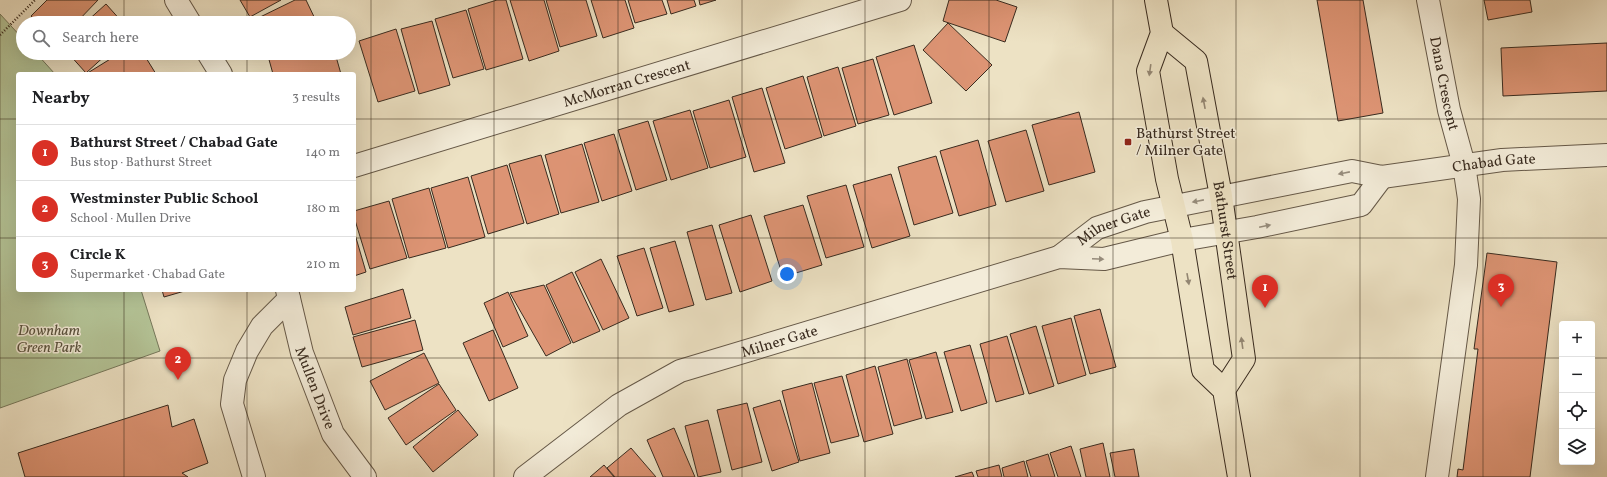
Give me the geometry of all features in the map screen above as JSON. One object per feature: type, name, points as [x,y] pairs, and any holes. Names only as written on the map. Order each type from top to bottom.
[{"type":"main road","points":[[1156,0],[1162,33],[1148,70],[1167,179],[1175,206],[1182,240],[1203,370],[1224,390],[1239,477]]},
{"type":"main road","name":"Bathurst Street","points":[[1162,33],[1196,61],[1221,196],[1244,359],[1224,390]]},
{"type":"street","points":[[176,0],[186,16]]},
{"type":"street","name":"McMorran Crescent","points":[[356,165],[900,0]]},
{"type":"street","name":"Dana Crescent","points":[[1428,0],[1449,110],[1464,165],[1469,199],[1466,265],[1437,477]]},
{"type":"street","points":[[212,60],[220,72]]},
{"type":"street","name":"Chabad Gate","points":[[1221,196],[1352,171],[1382,177],[1502,160],[1607,155]]},
{"type":"street","points":[[1226,232],[1361,206],[1382,177]]},
{"type":"street","name":"Milner Gate","points":[[1059,257],[1097,228],[1145,212],[1221,196]]},
{"type":"street","name":"Milner Gate","points":[[525,477],[619,405],[680,371],[1059,257],[1104,259],[1182,240],[1226,232]]},
{"type":"street","points":[[254,477],[232,404],[235,380],[247,351],[262,326],[288,294]]},
{"type":"street","name":"Mullen Drive","points":[[288,294],[302,353],[333,434],[365,477]]},
{"type":"path","points":[[19,16],[35,0]]},
{"type":"path","points":[[0,35],[16,19]]},
{"type":"green space","name":"Downham Green Park","points":[[0,14],[16,31],[16,60],[42,60],[53,72],[16,72],[16,292],[142,292],[160,351],[0,408]]},
{"type":"building","points":[[47,0],[98,0],[83,16],[31,16]]},
{"type":"building","points":[[240,0],[281,0],[252,16],[249,16]]},
{"type":"building","points":[[295,0],[306,0],[314,16],[262,16]]},
{"type":"building","points":[[497,0],[506,0],[523,59],[486,70],[468,9]]},
{"type":"building","points":[[510,0],[544,0],[559,51],[529,61]]},
{"type":"building","points":[[546,0],[586,0],[597,36],[560,47]]},
{"type":"building","points":[[591,0],[625,0],[634,28],[603,38]]},
{"type":"building","points":[[628,0],[662,0],[667,14],[635,23]]},
{"type":"building","points":[[667,0],[694,0],[696,6],[671,14]]},
{"type":"building","points":[[699,0],[716,0],[700,5]]},
{"type":"building","points":[[949,0],[996,0],[1017,7],[1005,42],[943,21]]},
{"type":"building","points":[[1317,0],[1363,0],[1383,113],[1338,121]]},
{"type":"building","points":[[1484,0],[1530,0],[1532,12],[1488,20]]},
{"type":"building","points":[[106,4],[117,16],[93,16]]},
{"type":"building","points":[[466,10],[484,69],[453,78],[435,19]]},
{"type":"building","points":[[432,21],[450,85],[419,94],[401,29]]},
{"type":"building","points":[[948,23],[992,65],[966,91],[923,50]]},
{"type":"building","points":[[396,29],[415,91],[378,102],[359,41]]},
{"type":"building","points":[[1607,43],[1607,91],[1503,96],[1501,48]]},
{"type":"building","points":[[914,45],[932,103],[894,115],[876,57]]},
{"type":"building","points":[[873,59],[889,115],[858,124],[842,68]]},
{"type":"building","points":[[74,60],[100,60],[87,72],[85,72]]},
{"type":"building","points":[[109,60],[147,60],[155,72],[89,72]]},
{"type":"building","points":[[269,60],[337,60],[340,72],[272,72]]},
{"type":"building","points":[[838,67],[856,126],[824,136],[807,77]]},
{"type":"building","points":[[803,76],[822,137],[785,149],[766,88]]},
{"type":"building","points":[[762,88],[785,163],[754,172],[732,97]]},
{"type":"building","points":[[729,100],[746,157],[710,168],[693,111]]},
{"type":"building","points":[[690,110],[708,168],[671,180],[653,121]]},
{"type":"building","points":[[1079,112],[1095,172],[1049,185],[1032,125]]},
{"type":"building","points":[[648,121],[667,180],[636,190],[618,130]]},
{"type":"building","points":[[1026,130],[1044,191],[1006,202],[988,141]]},
{"type":"building","points":[[614,134],[632,191],[602,201],[584,143]]},
{"type":"building","points":[[978,140],[996,205],[959,216],[940,151]]},
{"type":"building","points":[[582,144],[599,202],[561,213],[545,155]]},
{"type":"building","points":[[541,155],[559,214],[527,224],[509,164]]},
{"type":"building","points":[[936,156],[953,213],[914,225],[898,167]]},
{"type":"building","points":[[507,165],[524,223],[488,234],[471,176]]},
{"type":"building","points":[[891,174],[910,236],[872,248],[853,185]]},
{"type":"building","points":[[468,177],[485,237],[448,248],[431,188]]},
{"type":"building","points":[[846,185],[864,247],[826,258],[807,196]]},
{"type":"building","points":[[429,188],[446,248],[409,258],[392,199]]},
{"type":"building","points":[[389,201],[407,258],[370,269],[356,224],[356,210]]},
{"type":"building","points":[[803,205],[822,265],[783,277],[764,216]]},
{"type":"building","points":[[751,215],[772,281],[740,292],[719,225]]},
{"type":"building","points":[[712,225],[732,293],[706,300],[687,232]]},
{"type":"building","points":[[356,238],[366,272],[356,275]]},
{"type":"building","points":[[675,241],[694,305],[669,312],[650,248]]},
{"type":"building","points":[[644,248],[663,308],[637,316],[617,256]]},
{"type":"building","points":[[1487,253],[1557,262],[1530,477],[1457,477],[1458,469],[1463,470],[1478,349],[1474,349]]},
{"type":"building","points":[[601,259],[629,318],[603,330],[575,272]]},
{"type":"building","points":[[572,272],[600,331],[573,343],[546,285]]},
{"type":"building","points":[[544,285],[571,343],[546,356],[510,293]]},
{"type":"building","points":[[403,289],[411,318],[353,335],[345,307]]},
{"type":"building","points":[[163,292],[181,292],[164,297]]},
{"type":"building","points":[[508,292],[528,336],[503,347],[484,303]]},
{"type":"building","points":[[1100,309],[1116,367],[1090,374],[1074,316]]},
{"type":"building","points":[[1071,318],[1086,375],[1058,384],[1042,326]]},
{"type":"building","points":[[415,320],[423,350],[362,367],[353,337]]},
{"type":"building","points":[[1036,326],[1054,386],[1029,394],[1010,334]]},
{"type":"building","points":[[493,330],[518,388],[489,401],[463,343]]},
{"type":"building","points":[[1007,336],[1024,394],[996,402],[980,344]]},
{"type":"building","points":[[970,345],[987,403],[961,411],[944,352]]},
{"type":"building","points":[[936,352],[953,412],[926,419],[909,360]]},
{"type":"building","points":[[424,353],[439,383],[385,410],[370,381]]},
{"type":"building","points":[[907,359],[922,418],[894,426],[878,367]]},
{"type":"building","points":[[875,366],[893,434],[864,442],[846,375]]},
{"type":"building","points":[[842,376],[859,436],[831,443],[814,383]]},
{"type":"building","points":[[812,383],[830,453],[800,461],[782,391]]},
{"type":"building","points":[[439,384],[456,410],[406,445],[388,418]]},
{"type":"building","points":[[780,400],[799,462],[772,471],[753,408]]},
{"type":"building","points":[[747,403],[762,462],[732,470],[717,410]]},
{"type":"building","points":[[168,405],[172,427],[194,419],[208,463],[182,473],[188,477],[25,477],[18,453]]},
{"type":"building","points":[[458,410],[478,435],[433,472],[413,447]]},
{"type":"building","points":[[708,420],[721,472],[698,477],[685,426]]},
{"type":"building","points":[[674,428],[695,477],[663,477],[647,440]]},
{"type":"building","points":[[1103,443],[1110,477],[1086,477],[1080,449]]},
{"type":"building","points":[[1071,446],[1081,477],[1058,477],[1050,453]]},
{"type":"building","points":[[631,448],[656,477],[615,477],[607,468]]},
{"type":"building","points":[[1134,449],[1139,477],[1115,477],[1110,453]]},
{"type":"building","points":[[1048,454],[1055,477],[1031,477],[1026,461]]},
{"type":"building","points":[[1024,461],[1028,477],[1004,477],[1002,468]]},
{"type":"building","points":[[604,465],[614,477],[590,477]]},
{"type":"building","points":[[999,465],[1002,477],[978,477],[976,471]]},
{"type":"building","points":[[972,472],[974,477],[955,477]]},
{"type":"place","name":"Bathurst Street / Milner Gate","points":[[1128,142]]},
{"type":"place","name":"Circle K","points":[[1501,307]]},
{"type":"place","name":"Bathurst Street / Chabad Gate","points":[[1265,308]]},
{"type":"place","name":"Westminster Public School","points":[[178,380]]}]
